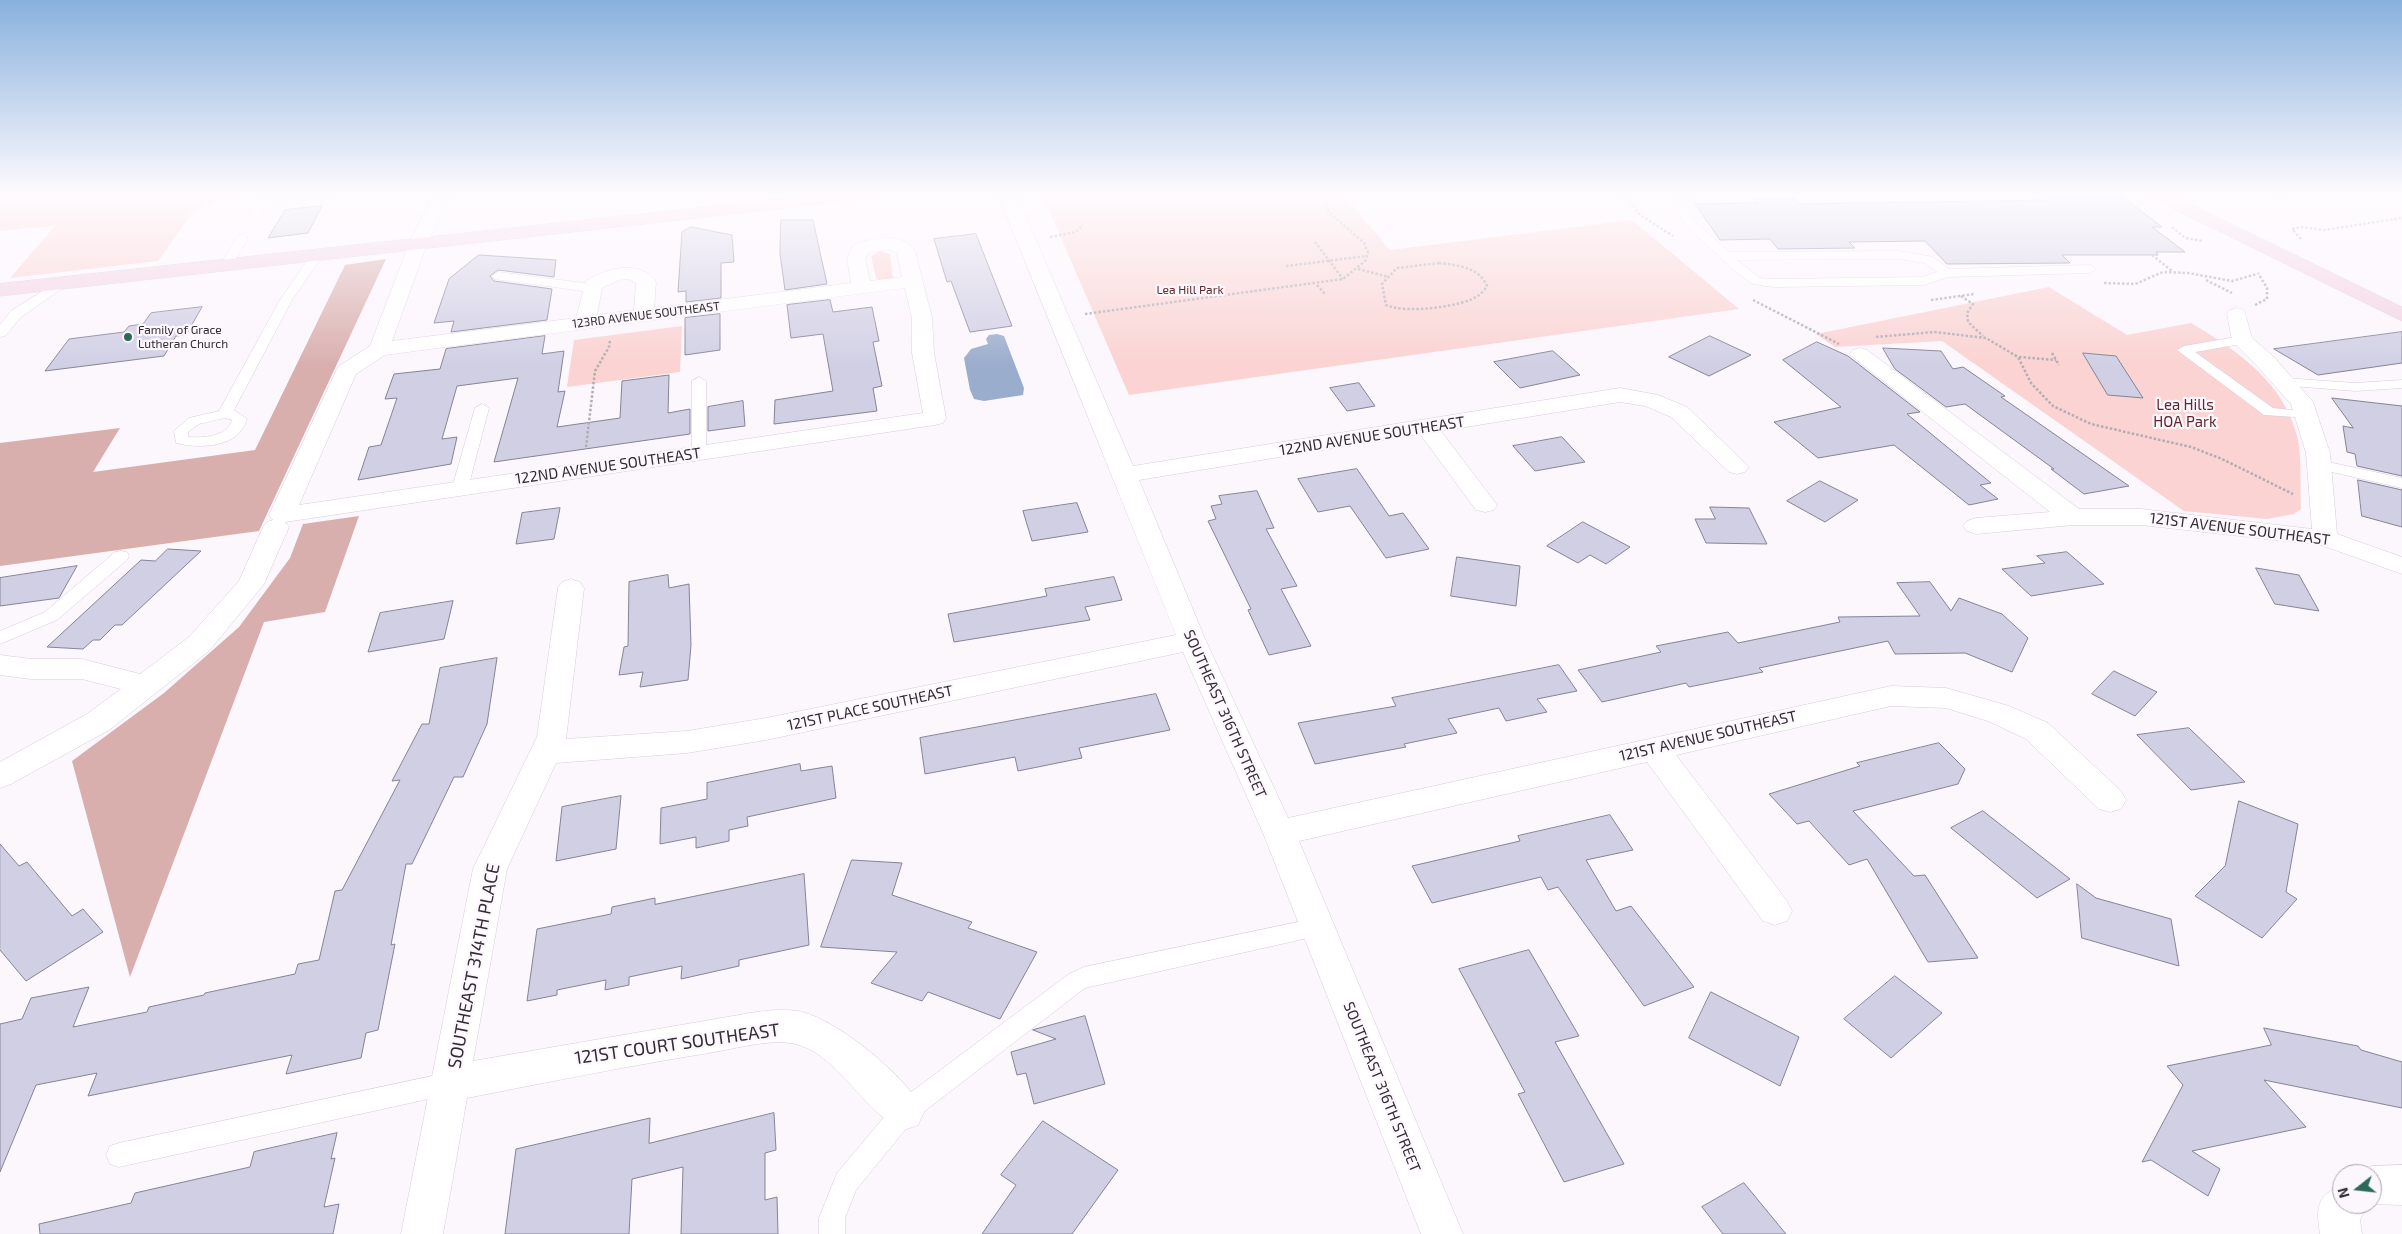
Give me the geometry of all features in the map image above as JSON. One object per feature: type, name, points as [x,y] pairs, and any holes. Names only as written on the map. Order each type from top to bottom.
[{"type":"street","points":[[0,290],[348,252]]},
{"type":"street","points":[[0,776],[98,722],[200,644],[231,610],[251,584],[347,371],[379,349],[415,252]]},
{"type":"street","points":[[860,252],[857,254],[861,288]]},
{"type":"street","points":[[906,252],[914,281]]},
{"type":"street","name":"SOUTHEAST 316TH STREET","points":[[1031,252],[1192,641],[1279,833],[1442,1234]]},
{"type":"street","points":[[2274,252],[2402,315]]},
{"type":"street","points":[[2298,252],[2402,302]]},
{"type":"street","points":[[585,323],[591,288],[599,280],[608,277],[638,275],[644,278],[646,282],[644,315]]},
{"type":"street","name":"123RD AVENUE SOUTHEAST","points":[[379,349],[914,281]]},
{"type":"street","name":"122ND AVENUE SOUTHEAST","points":[[279,521],[460,488],[935,418],[923,353],[922,318],[914,281]]},
{"type":"street","points":[[2246,310],[2242,340],[2302,402],[2318,453],[2325,538]]},
{"type":"street","points":[[1860,354],[2073,517]]},
{"type":"street","name":"122ND AVENUE SOUTHEAST","points":[[1125,475],[1620,395],[1650,400],[1679,412],[1737,467]]},
{"type":"street","points":[[1426,427],[1486,506]]},
{"type":"street","name":"121ST AVENUE SOUTHEAST","points":[[1976,526],[2073,517],[2141,517],[2325,538],[2402,566]]},
{"type":"street","name":"SOUTHEAST 314TH PLACE","points":[[422,1234],[490,870],[545,752],[556,720],[571,588]]},
{"type":"street","name":"121ST PLACE SOUTHEAST","points":[[545,752],[688,742],[766,729],[1192,641]]},
{"type":"street","points":[[0,665],[31,669],[82,669],[146,686]]},
{"type":"street","name":"121ST AVENUE SOUTHEAST","points":[[1279,833],[1891,696],[1946,698],[1998,713],[2036,730],[2110,800]]},
{"type":"street","points":[[1653,748],[1775,911]]},
{"type":"street","name":"121ST COURT SOUTHEAST","points":[[451,1083],[694,1038],[779,1028],[805,1029],[850,1060],[904,1112]]},
{"type":"street","points":[[2382,1186],[2402,1185]]},
{"type":"street","points":[[2337,1214],[2341,1234]]},
{"type":"lane","points":[[226,265],[234,252]]},
{"type":"lane","points":[[1720,252],[1757,281],[1774,283],[1924,281],[1946,272],[2090,269]]},
{"type":"lane","points":[[224,414],[286,300],[317,255]]},
{"type":"lane","points":[[1725,256],[1899,255],[1929,260],[1946,272]]},
{"type":"lane","points":[[498,276],[591,288]]},
{"type":"lane","points":[[0,333],[16,314],[60,284]]},
{"type":"lane","points":[[2242,340],[2184,350],[2269,412],[2306,415]]},
{"type":"lane","points":[[699,381],[699,453]]},
{"type":"lane","points":[[2284,382],[2356,387],[2402,384]]},
{"type":"lane","points":[[460,488],[482,408]]},
{"type":"lane","points":[[2319,465],[2402,483]]},
{"type":"lane","points":[[0,638],[51,616],[121,556]]},
{"type":"lane","points":[[832,1234],[832,1218],[846,1182],[904,1112],[1084,978],[1317,927]]},
{"type":"lane","points":[[119,1155],[451,1083]]},
{"type":"path","points":[[1322,252],[1344,279]]},
{"type":"path","points":[[1059,317],[1344,279],[1358,269],[1367,256],[1366,252]]},
{"type":"path","points":[[2152,255],[2173,272]]},
{"type":"path","points":[[1286,266],[1367,256]]},
{"type":"path","points":[[1439,263],[1452,264],[1474,271],[1486,282],[1487,286],[1480,295],[1472,298],[1400,311],[1386,305],[1382,284],[1389,277],[1397,268],[1439,263]]},
{"type":"path","points":[[2183,272],[2203,278],[2229,282],[2245,280],[2257,274],[2261,265]]},
{"type":"path","points":[[1358,269],[1389,277]]},
{"type":"path","points":[[2203,278],[2246,310],[2266,299],[2267,288],[2257,274]]},
{"type":"path","points":[[1317,284],[1325,294]]},
{"type":"path","points":[[1961,296],[1973,304],[1967,313],[1968,322],[1986,338],[2018,357],[2056,360]]},
{"type":"path","points":[[1753,300],[1860,354],[1863,340],[1870,337],[1934,332],[1986,338]]},
{"type":"path","points":[[583,470],[596,371],[609,347],[612,319]]},
{"type":"path","points":[[2052,353],[2058,365]]},
{"type":"path","points":[[2018,357],[2031,383],[2053,406],[2091,424],[2191,447],[2222,459],[2323,509]]},
{"type":"green space","points":[[33,252],[165,252],[158,261],[10,278]]},
{"type":"green space","points":[[879,252],[890,254],[893,279],[879,280],[876,278],[871,256]]},
{"type":"green space","name":"Lea Hill Park","points":[[1067,252],[1670,252],[1739,309],[1129,395]]},
{"type":"green space","name":"Lea Hills HOA Park","points":[[2049,287],[2127,335],[2191,323],[2225,344],[2256,369],[2281,399],[2290,416],[2297,436],[2300,462],[2301,509],[2294,514],[2267,519],[2184,511],[1942,341],[1835,347],[1816,334]]},
{"type":"green space","points":[[682,326],[680,372],[567,387],[574,340]]},
{"type":"shaded area","points":[[386,259],[259,531],[0,566],[0,443],[120,428],[93,472],[255,450],[345,265]]},
{"type":"shaded area","points":[[359,516],[325,612],[264,622],[130,977],[72,761],[164,693],[239,627],[290,558],[303,524]]},
{"type":"water","points":[[997,334],[1004,336],[1024,388],[1023,395],[984,401],[974,399],[970,390],[964,358],[971,349],[988,344],[986,339],[989,335]]},
{"type":"building","points":[[681,252],[733,252],[734,262],[721,263],[721,298],[686,302],[686,291],[678,292]]},
{"type":"building","points":[[780,252],[820,252],[827,284],[785,290]]},
{"type":"building","points":[[938,252],[983,252],[1012,326],[970,332],[951,281],[947,282]]},
{"type":"building","points":[[1935,252],[2185,252],[2156,252],[2158,255],[2062,255],[2070,263],[1947,264]]},
{"type":"building","points":[[479,255],[556,260],[554,277],[498,270],[490,276],[494,281],[552,289],[547,320],[451,332],[454,321],[434,323],[449,279]]},
{"type":"building","points":[[830,300],[833,312],[872,307],[879,341],[873,342],[882,386],[873,388],[877,411],[774,424],[775,400],[833,391],[823,334],[791,338],[787,305]]},
{"type":"building","name":"Family of Grace Lutheran Church","points":[[202,307],[186,335],[176,336],[164,356],[45,371],[69,339],[124,332],[129,326],[143,324],[151,313]]},
{"type":"building","points":[[720,314],[720,350],[685,355],[685,318]]},
{"type":"building","points":[[2402,332],[2402,363],[2318,375],[2274,349]]},
{"type":"building","points":[[545,336],[542,354],[564,351],[558,392],[565,391],[557,427],[620,418],[622,381],[669,375],[668,413],[690,409],[690,434],[494,462],[518,378],[457,386],[442,439],[457,437],[451,464],[358,480],[369,447],[381,445],[397,398],[385,399],[394,374],[440,369],[446,349]]},
{"type":"building","points":[[1710,336],[1751,355],[1709,376],[1669,357]]},
{"type":"building","points":[[1817,342],[1848,356],[1920,412],[1907,414],[1991,483],[1980,485],[1998,499],[1969,505],[1894,445],[1818,458],[1774,422],[1841,407],[1783,360]]},
{"type":"building","points":[[1883,348],[1941,351],[1953,369],[1963,367],[2005,396],[2001,397],[2129,486],[2084,494],[2051,469],[2054,469],[1965,404],[1946,407],[1895,369]]},
{"type":"building","points":[[1553,351],[1580,375],[1520,388],[1494,362]]},
{"type":"building","points":[[2083,353],[2116,356],[2143,398],[2108,395]]},
{"type":"building","points":[[1359,383],[1375,406],[1347,411],[1330,388]]},
{"type":"building","points":[[2332,398],[2402,406],[2402,476],[2357,466],[2355,454],[2347,452],[2343,426],[2353,428]]},
{"type":"building","points":[[743,401],[745,426],[708,431],[708,407]]},
{"type":"building","points":[[1562,437],[1585,462],[1535,471],[1513,446]]},
{"type":"building","points":[[1357,469],[1389,516],[1403,513],[1429,549],[1386,558],[1350,506],[1318,512],[1298,479]]},
{"type":"building","points":[[2358,480],[2402,490],[2402,527],[2362,516]]},
{"type":"building","points":[[1820,481],[1858,500],[1825,522],[1787,501]]},
{"type":"building","points":[[1257,491],[1274,528],[1266,529],[1297,586],[1281,589],[1311,646],[1269,655],[1248,610],[1251,609],[1208,521],[1216,519],[1211,506],[1222,504],[1219,496]]},
{"type":"building","points":[[1077,503],[1088,532],[1032,541],[1023,511]]},
{"type":"building","points":[[1710,507],[1749,508],[1767,544],[1706,543],[1695,519],[1715,519]]},
{"type":"building","points":[[560,508],[554,539],[516,544],[522,513]]},
{"type":"building","points":[[1583,522],[1630,547],[1606,564],[1590,555],[1578,563],[1547,546]]},
{"type":"building","points":[[168,549],[201,551],[122,625],[115,625],[100,640],[93,640],[83,649],[47,647],[141,560],[155,561]]},
{"type":"building","points":[[2067,552],[2104,584],[2031,596],[2002,569],[2045,563],[2037,556]]},
{"type":"building","points":[[1457,557],[1520,566],[1516,606],[1451,596]]},
{"type":"building","points":[[77,566],[59,598],[0,606],[0,578]]},
{"type":"building","points":[[2256,568],[2299,575],[2319,611],[2275,604]]},
{"type":"building","points":[[668,575],[669,588],[689,584],[691,645],[688,680],[640,687],[643,672],[619,675],[624,647],[628,646],[629,582]]},
{"type":"building","points":[[1114,577],[1122,600],[1085,607],[1090,620],[954,642],[948,614],[1047,596],[1045,589]]},
{"type":"building","points":[[1930,582],[1951,611],[1959,598],[2002,614],[2028,638],[2012,672],[1965,653],[1895,654],[1888,641],[1759,668],[1763,672],[1689,687],[1686,683],[1602,702],[1578,670],[1661,652],[1656,646],[1728,632],[1738,643],[1840,622],[1838,617],[1920,616],[1897,583]]},
{"type":"building","points":[[453,601],[444,639],[368,652],[380,613]]},
{"type":"building","points":[[497,658],[487,724],[463,777],[454,777],[412,864],[406,864],[391,945],[395,944],[378,1030],[366,1033],[361,1058],[286,1074],[292,1055],[88,1096],[97,1073],[36,1085],[0,1172],[0,1024],[22,1019],[31,998],[89,987],[73,1027],[147,1012],[149,1007],[295,974],[298,964],[319,960],[335,891],[342,890],[400,780],[392,781],[422,724],[429,724],[440,668]]},
{"type":"building","points":[[1559,665],[1577,691],[1537,699],[1547,712],[1506,721],[1499,708],[1448,719],[1457,733],[1404,744],[1406,747],[1315,764],[1298,723],[1396,706],[1392,698]]},
{"type":"building","points":[[2114,671],[2157,692],[2135,716],[2092,694]]},
{"type":"building","points":[[1156,694],[1170,730],[1079,748],[1082,758],[1018,771],[1015,757],[925,774],[920,738]]},
{"type":"building","points":[[2189,728],[2245,782],[2191,790],[2137,735]]},
{"type":"building","points":[[1939,743],[1965,769],[1958,784],[1853,811],[1914,876],[1925,875],[1978,958],[1928,962],[1867,859],[1849,865],[1809,821],[1797,824],[1769,794],[1860,766],[1857,763]]},
{"type":"building","points":[[800,764],[801,771],[832,766],[836,798],[747,817],[748,826],[729,830],[729,841],[696,848],[696,837],[660,844],[661,808],[707,799],[707,783]]},
{"type":"building","points":[[621,796],[616,849],[556,861],[562,807]]},
{"type":"building","points":[[2239,801],[2298,824],[2286,892],[2297,899],[2262,938],[2195,896],[2225,866]]},
{"type":"building","points":[[1983,811],[2070,879],[2037,898],[1951,828]]},
{"type":"building","points":[[1610,815],[1633,850],[1586,860],[1616,911],[1631,906],[1694,987],[1644,1006],[1558,887],[1548,890],[1541,877],[1432,903],[1412,866],[1520,841],[1518,836]]},
{"type":"building","points":[[0,844],[19,866],[27,862],[72,916],[83,909],[103,932],[26,981],[0,950]]},
{"type":"building","points":[[852,860],[902,863],[892,895],[972,922],[968,928],[1037,952],[1000,1019],[928,992],[922,1001],[871,983],[897,952],[821,947]]},
{"type":"building","points":[[804,874],[809,945],[739,960],[739,966],[681,979],[682,966],[629,977],[629,985],[605,990],[606,980],[557,990],[557,995],[527,1001],[537,929],[611,914],[612,907],[655,898],[655,904]]},
{"type":"building","points":[[2077,884],[2096,898],[2171,919],[2179,966],[2082,938]]},
{"type":"building","points":[[1529,950],[1579,1036],[1555,1042],[1624,1164],[1564,1182],[1518,1094],[1525,1092],[1459,969]]},
{"type":"building","points":[[1895,976],[1942,1013],[1891,1058],[1844,1019]]},
{"type":"building","points":[[1711,992],[1799,1037],[1780,1086],[1689,1038]]},
{"type":"building","points":[[1085,1016],[1105,1084],[1034,1104],[1026,1073],[1017,1075],[1011,1052],[1056,1039],[1033,1030]]},
{"type":"building","points":[[2264,1028],[2358,1046],[2361,1050],[2402,1062],[2402,1108],[2264,1080],[2306,1127],[2192,1151],[2220,1169],[2208,1196],[2151,1160],[2142,1162],[2183,1085],[2167,1066],[2271,1045]]},
{"type":"building","points":[[774,1113],[776,1150],[765,1153],[765,1200],[777,1197],[778,1234],[681,1234],[683,1167],[632,1179],[629,1234],[505,1234],[516,1149],[650,1118],[649,1143]]},
{"type":"building","points":[[1043,1121],[1118,1170],[1072,1234],[982,1234],[1016,1185],[1001,1175]]},
{"type":"building","points":[[337,1133],[331,1159],[335,1158],[324,1207],[339,1204],[333,1234],[40,1234],[39,1224],[131,1203],[135,1193],[250,1167],[254,1152]]},
{"type":"building","points":[[1744,1183],[1786,1234],[1723,1234],[1702,1207]]},
{"type":"place","name":"Family of Grace Lutheran Church","points":[[128,337]]}]
